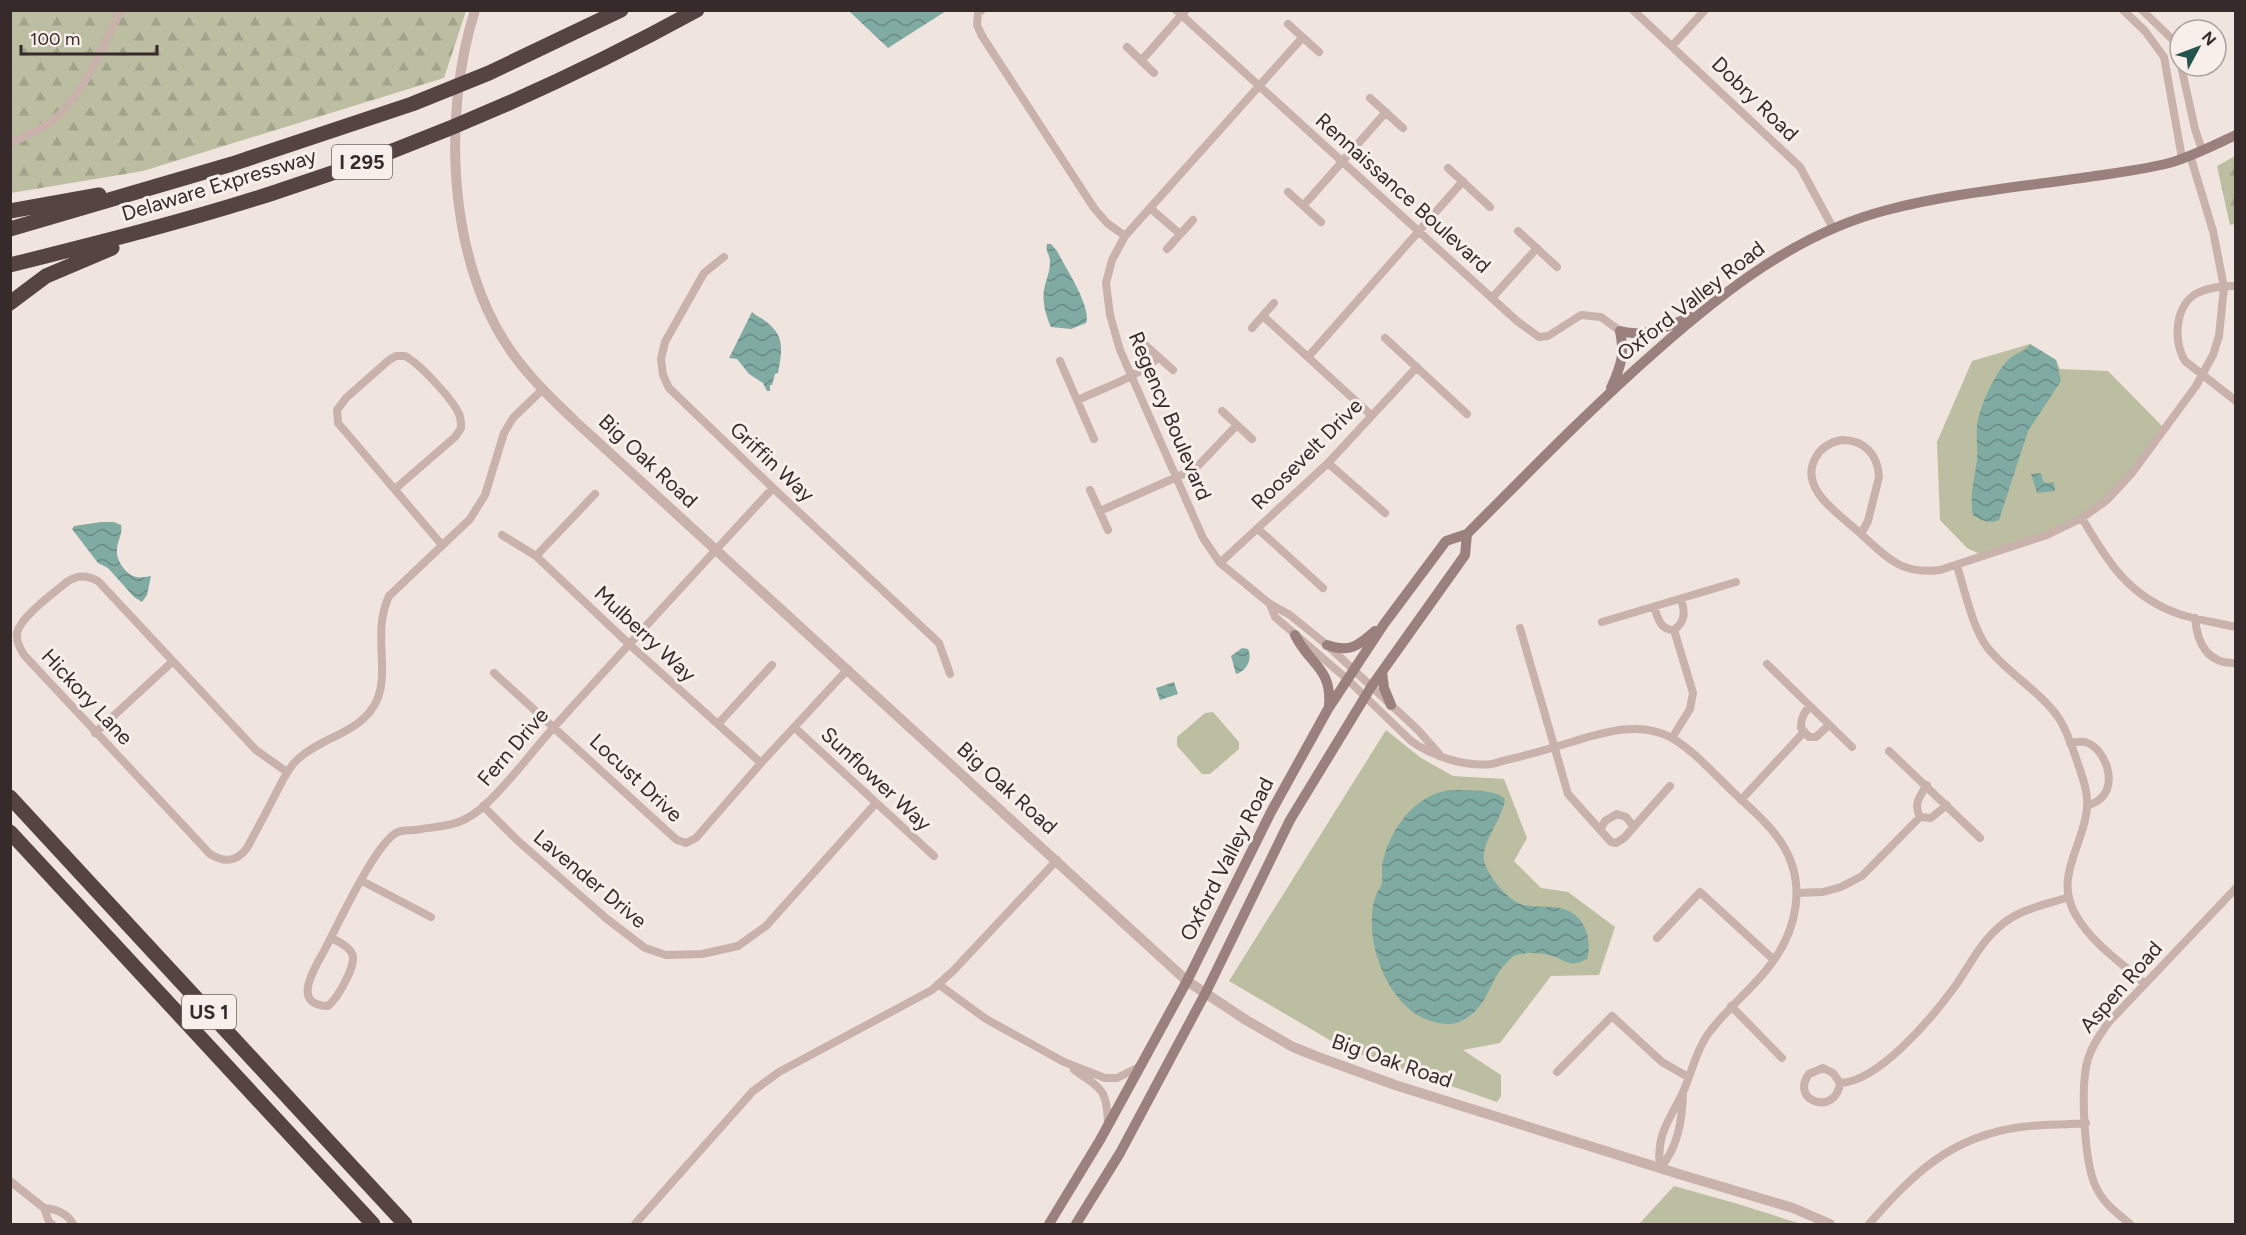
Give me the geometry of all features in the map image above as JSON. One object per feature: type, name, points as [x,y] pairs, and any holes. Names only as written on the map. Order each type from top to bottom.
[{"type":"highway","name":"I 295","points":[[10,229],[178,180],[352,125],[437,95],[489,73],[621,10]]},
{"type":"highway","name":"Delaware Expressway","points":[[10,265],[189,218],[317,178],[506,104],[609,56],[696,10]]},
{"type":"highway","points":[[10,211],[178,180]]},
{"type":"highway","points":[[10,303],[35,283],[64,267],[189,218]]},
{"type":"highway","name":"US 1","points":[[12,798],[405,1224]]},
{"type":"highway","name":"US 1","points":[[10,832],[373,1224]]},
{"type":"highway","points":[[345,1195],[367,1224]]},
{"type":"main road","name":"Oxford Valley Road","points":[[1049,1224],[1108,1124],[1187,981],[1271,812],[1328,709],[1384,624],[1446,541],[1467,534],[1608,393],[1699,314],[1763,266],[1809,240],[1833,228],[1907,205],[2171,163],[2235,135]]},
{"type":"main road","points":[[1608,393],[1621,362],[1623,349],[1620,331],[1634,334],[1648,333],[1699,314]]},
{"type":"main road","name":"Oxford Valley Road","points":[[1076,1224],[1120,1153],[1206,992],[1290,820],[1368,692],[1465,555],[1467,534]]},
{"type":"main road","points":[[1327,645],[1338,649],[1356,647],[1384,624]]},
{"type":"main road","points":[[1295,635],[1300,646],[1325,674],[1330,691],[1328,709]]},
{"type":"main road","points":[[1382,672],[1384,688],[1391,705]]},
{"type":"street","points":[[10,143],[52,121],[68,104],[84,80],[121,10]]},
{"type":"street","name":"Big Oak Road","points":[[476,10],[468,33],[456,104],[457,184],[463,229],[472,266],[490,314],[508,346],[543,389],[1187,981],[1246,1020],[1293,1047],[1318,1057],[1395,1085],[1793,1208],[1830,1224]]},
{"type":"street","points":[[982,10],[978,13],[977,25],[982,36],[1094,208],[1107,223],[1125,236]]},
{"type":"street","name":"Dobry Road","points":[[1633,10],[1800,167],[1833,228]]},
{"type":"street","points":[[1672,46],[1705,10]]},
{"type":"street","points":[[1861,534],[1868,521],[1879,477],[1876,462],[1872,453],[1863,445],[1850,440],[1835,441],[1821,449],[1812,468],[1812,482],[1821,497],[1889,560],[1905,568],[1927,572],[1957,566],[2047,535],[2082,518],[2107,500],[2132,473],[2202,376],[2219,336],[2222,321],[2224,286],[2215,239],[2186,156],[2164,57],[2145,31],[2123,10]]},
{"type":"street","points":[[2142,10],[2168,35]]},
{"type":"street","points":[[1141,61],[1181,12]]},
{"type":"street","name":"Rennaissance Boulevard","points":[[1181,12],[1341,161],[1539,338],[1548,336],[1581,315],[1601,317],[1620,331]]},
{"type":"street","points":[[1287,24],[1319,52]]},
{"type":"street","name":"Regency Boulevard","points":[[1302,38],[1125,236],[1112,260],[1106,283],[1110,315],[1120,350],[1203,538],[1220,563],[1270,604],[1290,615],[1327,645],[1350,674]]},
{"type":"street","points":[[1126,47],[1154,73]]},
{"type":"street","points":[[2183,78],[2194,129],[2202,150]]},
{"type":"street","points":[[1370,98],[1403,128]]},
{"type":"street","points":[[1303,206],[1386,112]]},
{"type":"street","points":[[1448,168],[1490,207]]},
{"type":"street","points":[[1308,357],[1463,181]]},
{"type":"street","points":[[1288,192],[1321,222]]},
{"type":"street","points":[[1150,208],[1180,234]]},
{"type":"street","points":[[1167,249],[1193,220]]},
{"type":"street","points":[[1518,231],[1557,267]]},
{"type":"street","points":[[1492,298],[1537,248]]},
{"type":"street","name":"Griffin Way","points":[[724,257],[704,273],[665,342],[661,359],[663,375],[669,388],[939,643],[950,674]]},
{"type":"street","points":[[2235,286],[2201,291],[2193,296],[2185,305],[2176,340],[2185,361],[2235,401]]},
{"type":"street","points":[[1252,328],[1274,303]]},
{"type":"street","points":[[1263,316],[1371,415]]},
{"type":"street","points":[[1385,338],[1467,414]]},
{"type":"street","points":[[1143,343],[1173,370]]},
{"type":"street","points":[[395,489],[455,437],[461,428],[458,411],[421,368],[405,356],[396,356],[389,360],[346,398],[337,410],[339,423],[442,545]]},
{"type":"street","points":[[1078,400],[1131,376],[1159,357]]},
{"type":"street","points":[[1060,361],[1094,439]]},
{"type":"street","name":"Roosevelt Drive","points":[[1220,563],[1328,463],[1417,367]]},
{"type":"street","name":"Hickory Lane","points":[[287,772],[256,750],[98,581],[87,576],[77,576],[68,581],[21,622],[17,634],[18,645],[24,655],[210,854],[219,860],[231,861],[247,848],[287,772],[297,760],[355,725],[367,715],[377,700],[381,682],[381,622],[383,608],[389,596],[470,519],[485,495],[504,433],[513,418],[543,389]]},
{"type":"street","points":[[1222,411],[1252,439]]},
{"type":"street","points":[[1100,511],[1195,469],[1237,425]]},
{"type":"street","points":[[1328,463],[1384,513]]},
{"type":"street","name":"Fern Drive","points":[[331,938],[349,948],[354,957],[354,965],[336,999],[328,1006],[320,1006],[311,1000],[308,982],[331,938],[362,881],[385,842],[397,832],[449,826],[472,816],[483,806],[773,488]]},
{"type":"street","points":[[1090,490],[1108,530]]},
{"type":"street","points":[[536,556],[595,494]]},
{"type":"street","points":[[2082,518],[2112,566],[2132,587],[2162,606],[2195,618],[2235,627]]},
{"type":"street","points":[[1258,529],[1323,588]]},
{"type":"street","name":"Mulberry Way","points":[[502,535],[536,556],[630,645],[761,763]]},
{"type":"street","points":[[1957,566],[1985,644],[2050,707],[2062,724],[2083,781],[2087,806],[2084,824],[2067,875],[2076,916],[2083,926],[2145,984]]},
{"type":"street","points":[[1602,622],[1736,582]]},
{"type":"street","points":[[1674,630],[1684,618],[1682,599]]},
{"type":"street","name":"Regency Boulevard","points":[[1270,604],[1275,617],[1295,635],[1350,674]]},
{"type":"street","points":[[1654,607],[1660,623],[1665,628],[1674,630]]},
{"type":"street","points":[[2195,618],[2196,634],[2205,652],[2220,661],[2235,663]]},
{"type":"street","points":[[1520,628],[1568,794],[1611,842],[1616,843],[1634,827],[1670,786]]},
{"type":"street","points":[[1672,738],[1690,708],[1693,693],[1674,630]]},
{"type":"street","points":[[95,733],[172,662]]},
{"type":"street","points":[[1767,664],[1852,747]]},
{"type":"street","points":[[718,724],[771,665]]},
{"type":"street","name":"Locust Drive","points":[[494,673],[677,840],[686,843],[696,838],[761,763],[848,669]]},
{"type":"street","points":[[1350,674],[1411,741],[1421,748],[1467,764],[1492,764],[1621,730],[1644,729],[1672,738],[1692,753],[1765,821],[1781,842],[1792,867],[1797,893],[1795,915],[1788,937],[1774,960],[1731,1006],[1699,1047],[1683,1092],[1669,1116],[1658,1149],[1660,1168]]},
{"type":"street","points":[[1368,692],[1391,705],[1440,755]]},
{"type":"street","points":[[1810,706],[1802,715],[1801,728],[1804,732],[1809,737],[1816,737],[1829,725]]},
{"type":"street","name":"Sunflower Way","points":[[794,727],[934,856]]},
{"type":"street","points":[[1741,800],[1804,732]]},
{"type":"street","points":[[2070,743],[2086,743],[2093,747],[2106,764],[2108,782],[2105,793],[2101,799],[2087,806]]},
{"type":"street","points":[[1889,750],[1980,838]]},
{"type":"street","points":[[1920,817],[1917,801],[1927,786]]},
{"type":"street","name":"Lavender Drive","points":[[483,806],[518,841],[607,919],[645,948],[666,955],[702,954],[738,946],[766,926],[876,803]]},
{"type":"street","points":[[1920,817],[1930,818],[1947,806]]},
{"type":"street","points":[[1600,830],[1605,821],[1617,813],[1626,817],[1634,827]]},
{"type":"street","points":[[1797,893],[1823,892],[1841,887],[1862,876],[1920,817]]},
{"type":"street","points":[[635,1224],[753,1091],[779,1072],[932,990],[954,970],[1057,860]]},
{"type":"street","points":[[362,881],[431,917]]},
{"type":"street","name":"Aspen Road","points":[[2130,1224],[2109,1206],[2096,1188],[2088,1164],[2085,1076],[2092,1046],[2108,1023],[2235,888]]},
{"type":"street","points":[[1658,938],[1700,892],[1774,960]]},
{"type":"street","points":[[1840,1083],[1857,1081],[1866,1076],[1906,1043],[1952,991],[1985,941],[1998,927],[2024,910],[2070,897]]},
{"type":"street","points":[[938,984],[986,1019],[1064,1062],[1105,1078],[1117,1078],[1140,1067]]},
{"type":"street","points":[[1731,1006],[1782,1058]]},
{"type":"street","points":[[1557,1072],[1612,1016],[1662,1062],[1688,1077]]},
{"type":"street","points":[[1064,1062],[1103,1092],[1107,1101],[1108,1124]]},
{"type":"street","points":[[1823,1068],[1833,1073],[1840,1083],[1837,1093],[1820,1103],[1811,1100],[1804,1089],[1806,1077],[1823,1068]]},
{"type":"street","points":[[1660,1168],[1672,1155],[1682,1116],[1683,1092]]},
{"type":"street","points":[[1869,1224],[1920,1170],[1963,1144],[2011,1128],[2086,1123]]},
{"type":"street","points":[[10,1181],[44,1208],[52,1224]]},
{"type":"street","points":[[44,1208],[57,1209],[72,1224]]},
{"type":"green space","points":[[10,11],[466,11],[444,78],[143,171],[11,193]]},
{"type":"green space","points":[[2235,156],[2235,224],[2230,225],[2217,166]]},
{"type":"green space","points":[[2030,344],[2056,360],[2060,369],[2108,371],[2165,429],[2132,473],[2082,518],[1984,556],[1967,548],[1940,520],[1937,442],[1972,361]]},
{"type":"green space","points":[[1213,712],[1239,742],[1239,749],[1210,774],[1202,774],[1177,746],[1177,737],[1205,713]]},
{"type":"green space","points":[[1386,730],[1421,758],[1453,776],[1504,779],[1527,838],[1514,861],[1541,888],[1568,892],[1615,927],[1599,975],[1551,976],[1500,1043],[1463,1050],[1501,1075],[1501,1096],[1497,1102],[1345,1049],[1229,981]]},
{"type":"green space","points":[[1674,1186],[1738,1204],[1801,1224],[1639,1224]]},
{"type":"water","points":[[849,11],[946,11],[888,48]]},
{"type":"water","points":[[1047,244],[1051,244],[1057,251],[1085,307],[1086,323],[1071,329],[1051,327],[1046,314],[1044,294],[1050,262]]},
{"type":"water","points":[[752,312],[771,326],[781,344],[778,373],[775,374],[772,385],[770,385],[770,391],[767,391],[763,383],[749,374],[737,359],[729,358]]},
{"type":"water","points":[[2030,344],[2056,360],[2061,381],[2028,431],[1999,520],[1986,521],[1973,515],[1972,508],[1978,419],[1998,373],[2011,357]]},
{"type":"water","points":[[2041,473],[2043,481],[2054,482],[2055,491],[2037,493],[2031,474]]},
{"type":"water","points":[[114,522],[121,525],[117,554],[125,570],[136,577],[151,576],[147,595],[142,602],[134,597],[108,568],[98,563],[72,529],[74,526]]},
{"type":"water","points":[[1242,648],[1248,649],[1250,657],[1246,668],[1236,674],[1231,656]]},
{"type":"water","points":[[1174,682],[1178,694],[1160,700],[1156,688]]},
{"type":"water","points":[[1451,790],[1495,793],[1505,799],[1484,853],[1489,872],[1502,890],[1518,903],[1560,908],[1575,915],[1585,928],[1589,951],[1587,959],[1576,963],[1538,953],[1512,957],[1500,971],[1476,1010],[1459,1022],[1447,1024],[1428,1020],[1415,1013],[1393,992],[1379,963],[1372,932],[1372,909],[1382,884],[1382,866],[1387,848],[1399,825],[1416,805],[1438,793]]}]
